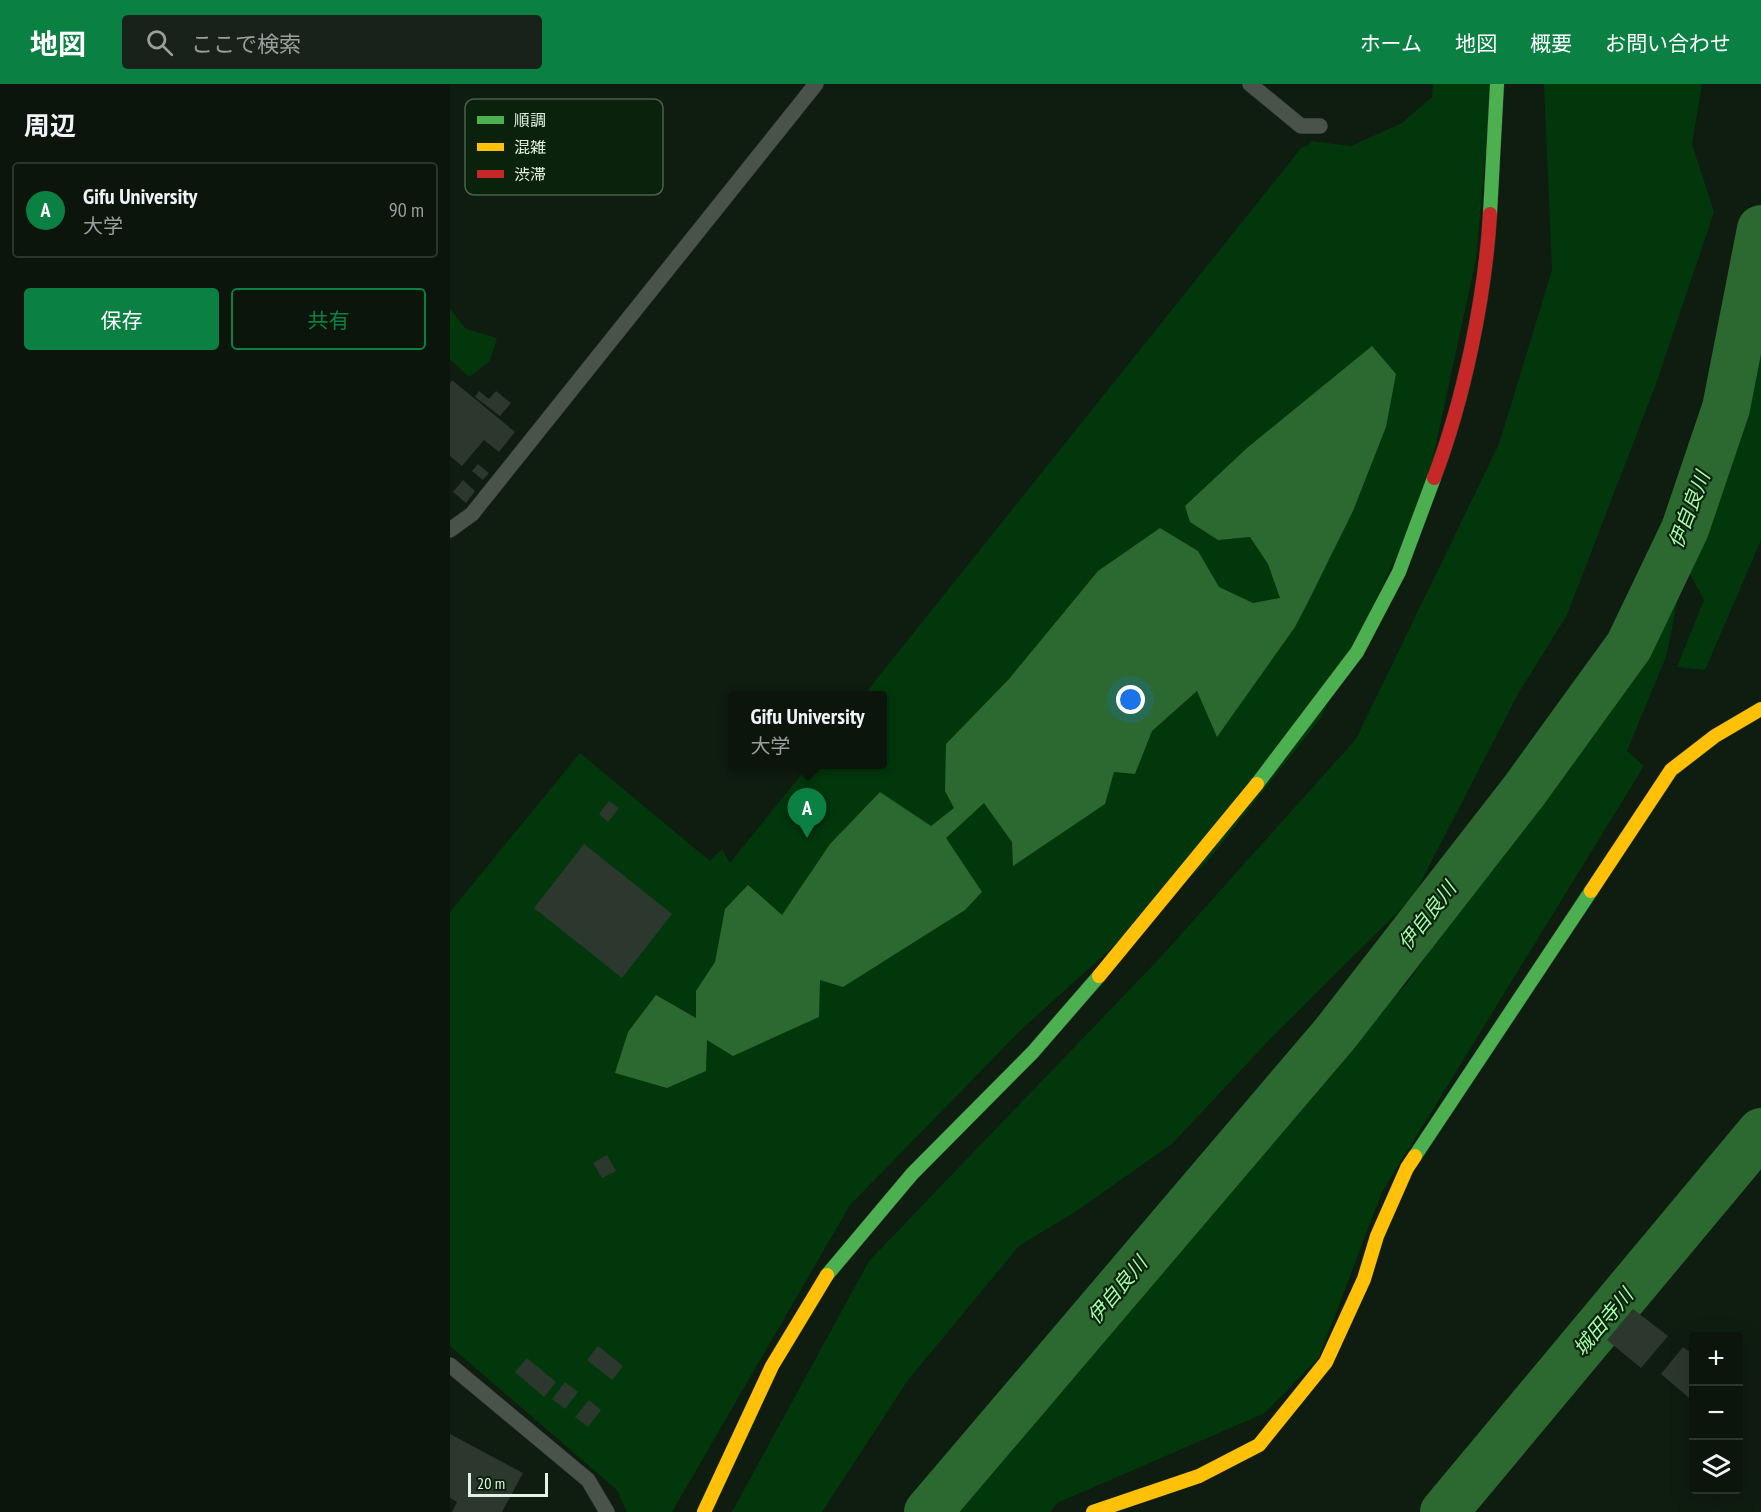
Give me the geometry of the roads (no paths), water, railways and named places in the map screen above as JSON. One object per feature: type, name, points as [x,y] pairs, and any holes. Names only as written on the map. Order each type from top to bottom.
[{"type":"street","points":[[704,1512],[772,1366],[820,1284],[912,1174],[1033,1052],[1142,926],[1284,750],[1357,652],[1399,572],[1443,455],[1467,366],[1488,243],[1497,84]]},
{"type":"street","points":[[1093,1512],[1198,1476],[1259,1445],[1326,1362],[1364,1279],[1377,1236],[1407,1168],[1671,771],[1715,736],[1761,709]]},
{"type":"lane","points":[[450,530],[472,514],[816,84]]},
{"type":"lane","points":[[1250,84],[1301,126],[1320,126]]},
{"type":"lane","points":[[450,1365],[588,1480],[607,1512]]},
{"type":"waterway","name":"伊自良川","points":[[928,1512],[1335,1034],[1524,791],[1629,646],[1685,529],[1726,408],[1761,229]]},
{"type":"waterway","name":"城田寺川","points":[[1444,1512],[1761,1132]]},
{"type":"place","name":"Gifu University","points":[[807,838]]}]
